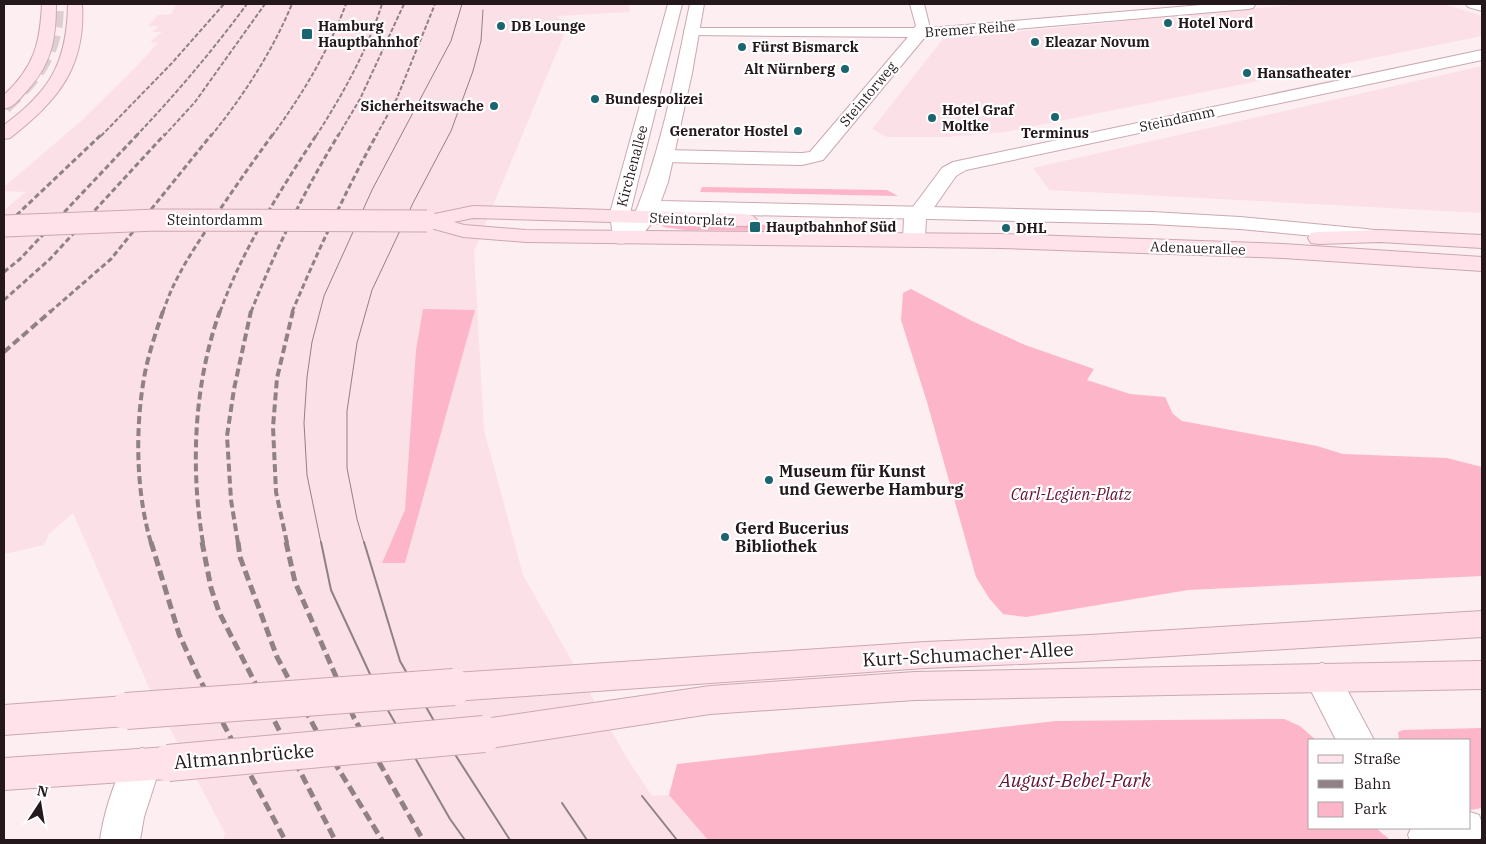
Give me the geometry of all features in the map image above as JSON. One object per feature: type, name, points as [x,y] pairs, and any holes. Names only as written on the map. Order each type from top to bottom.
[{"type":"main road","points":[[4,104],[27,82],[43,58],[49,33],[49,4]]},
{"type":"main road","points":[[4,134],[54,88],[69,55],[76,4]]},
{"type":"main road","name":"Steintorplatz","points":[[646,212],[915,226]]},
{"type":"main road","name":"Steintordamm","points":[[4,226],[157,220],[427,221],[463,231],[526,236],[621,227]]},
{"type":"main road","name":"Steintorplatz","points":[[621,227],[915,226]]},
{"type":"main road","name":"Adenauerallee","points":[[915,226],[1297,238],[1380,236],[1482,242]]},
{"type":"main road","name":"Adenauerallee","points":[[915,226],[1482,264]]},
{"type":"main road","name":"Kurt-Schumacher-Allee","points":[[4,720],[926,655],[1090,648],[1482,624]]},
{"type":"main road","name":"Kurt-Schumacher-Allee","points":[[484,734],[710,700],[906,686],[1482,675]]},
{"type":"main road","name":"Altmannbrücke","points":[[4,774],[155,763],[484,734]]},
{"type":"street","name":"Kirchenallee","points":[[621,227],[646,212],[664,156],[684,73],[697,4]]},
{"type":"street","points":[[917,4],[923,26],[920,33]]},
{"type":"street","points":[[1472,4],[1482,7]]},
{"type":"street","name":"Bremer Reihe","points":[[692,27],[920,33],[1248,5]]},
{"type":"street","name":"Kirchenallee","points":[[621,227],[674,10],[688,20],[692,27]]},
{"type":"street","name":"Steintorweg","points":[[664,156],[802,159],[816,156],[920,33]]},
{"type":"street","name":"Steindamm","points":[[915,226],[949,172],[960,166],[1482,55]]},
{"type":"street","points":[[1322,677],[1354,739]]},
{"type":"street","points":[[120,840],[124,817],[155,763]]},
{"type":"shaded area","points":[[176,4],[628,4],[630,12],[558,16],[568,25],[474,251],[484,430],[523,575],[628,760],[652,796],[669,795],[708,840],[223,840],[225,833],[151,692],[73,513],[49,534],[44,545],[4,554],[4,210],[26,192],[4,191],[4,187],[81,121],[131,72],[158,43],[150,42],[162,32],[152,32],[159,26],[148,26],[158,15],[171,14]]},
{"type":"shaded area","points":[[1301,4],[1444,4],[1482,16],[1482,36],[1005,132],[947,137],[887,137],[872,129],[943,39]]},
{"type":"shaded area","points":[[1482,66],[1482,213],[1049,190],[1033,168]]},
{"type":"green space","points":[[702,187],[887,190],[898,196],[700,192]]},
{"type":"green space","points":[[662,222],[842,227],[856,228],[862,232],[685,230],[664,227],[661,224]]},
{"type":"green space","name":"Carl-Legien-Platz","points":[[911,289],[972,321],[1025,345],[1094,369],[1087,380],[1130,394],[1165,397],[1173,414],[1182,421],[1317,446],[1343,454],[1447,458],[1482,467],[1482,576],[1188,590],[1026,617],[1003,614],[989,598],[976,577],[927,402],[901,320],[903,293]]},
{"type":"green space","points":[[423,309],[475,310],[405,563],[382,563],[405,510],[416,350]]},
{"type":"green space","name":"August-Bebel-Park","points":[[1284,719],[1300,726],[1315,739],[1308,739],[1308,829],[1377,829],[1390,840],[708,840],[669,795],[677,764],[1056,721]]},
{"type":"green space","points":[[1482,728],[1482,808],[1471,810],[1471,739],[1399,739],[1398,732],[1403,730]]},
{"type":"tunnel","points":[[4,106],[26,84],[43,61],[53,35],[56,4]]},
{"type":"tram line","points":[[321,543],[307,475],[304,423],[307,377],[312,342],[324,296],[372,190],[451,41],[462,4]]},
{"type":"tram line","points":[[364,543],[357,519],[347,468],[347,411],[357,343],[372,290],[413,203],[451,131],[473,71],[481,41],[483,10]]},
{"type":"tram line","points":[[321,542],[331,590],[382,700],[450,819],[465,840]]},
{"type":"tram line","points":[[364,542],[400,661],[438,728],[510,840]]},
{"type":"tram line","points":[[642,796],[677,840]]},
{"type":"tram line","points":[[562,803],[587,840]]},
{"type":"railway","points":[[101,136],[172,63],[224,4]]},
{"type":"railway","points":[[136,136],[194,72],[247,4]]},
{"type":"railway","points":[[164,136],[195,102],[265,4]]},
{"type":"railway","points":[[211,136],[235,105],[256,73],[276,39],[292,4]]},
{"type":"railway","points":[[272,136],[314,73],[346,4]]},
{"type":"railway","points":[[316,136],[354,72],[382,4]]},
{"type":"railway","points":[[338,136],[360,99],[404,4]]},
{"type":"railway","points":[[376,136],[397,98],[435,4]]},
{"type":"railway","points":[[4,227],[102,134]]},
{"type":"railway","points":[[4,272],[20,259],[138,134]]},
{"type":"railway","points":[[4,300],[50,259],[165,134]]},
{"type":"railway","points":[[50,312],[111,259],[212,134]]},
{"type":"railway","points":[[163,312],[178,276],[191,253],[227,198],[273,134]]},
{"type":"railway","points":[[220,312],[229,288],[251,243],[276,198],[317,134]]},
{"type":"railway","points":[[251,312],[291,222],[339,134]]},
{"type":"railway","points":[[292,312],[332,222],[377,134]]},
{"type":"railway","points":[[4,352],[51,311]]},
{"type":"railway","points":[[151,543],[142,503],[138,461],[139,419],[146,369],[163,311]]},
{"type":"railway","points":[[203,543],[197,485],[197,426],[205,367],[220,311]]},
{"type":"railway","points":[[238,543],[231,500],[227,436],[234,389],[251,311]]},
{"type":"railway","points":[[287,543],[276,492],[273,427],[277,378],[293,311]]},
{"type":"railway","points":[[151,542],[179,634],[198,676],[285,840]]},
{"type":"railway","points":[[202,542],[211,588],[219,612],[335,840]]},
{"type":"railway","points":[[238,542],[240,557],[277,657],[325,747],[382,840]]},
{"type":"railway","points":[[286,542],[295,582],[354,718],[423,840]]},
{"type":"place","name":"Hotel Nord","points":[[1168,23]]},
{"type":"place","name":"DB Lounge","points":[[501,26]]},
{"type":"place","name":"Hamburg Hauptbahnhof","points":[[307,34]]},
{"type":"place","name":"Eleazar Novum","points":[[1035,42]]},
{"type":"place","name":"Fürst Bismarck","points":[[742,47]]},
{"type":"place","name":"Alt Nürnberg","points":[[845,69]]},
{"type":"place","name":"Hansatheater","points":[[1247,73]]},
{"type":"place","name":"Bundespolizei","points":[[595,99]]},
{"type":"place","name":"Sicherheitswache","points":[[494,106]]},
{"type":"place","name":"Terminus","points":[[1055,117]]},
{"type":"place","name":"Hotel Graf Moltke","points":[[932,118]]},
{"type":"place","name":"Generator Hostel","points":[[798,131]]},
{"type":"place","name":"Hauptbahnhof Süd","points":[[755,227]]},
{"type":"place","name":"DHL","points":[[1006,228]]},
{"type":"place","name":"Museum für Kunst und Gewerbe Hamburg","points":[[769,480]]},
{"type":"place","name":"Gerd Bucerius Bibliothek","points":[[725,537]]}]
